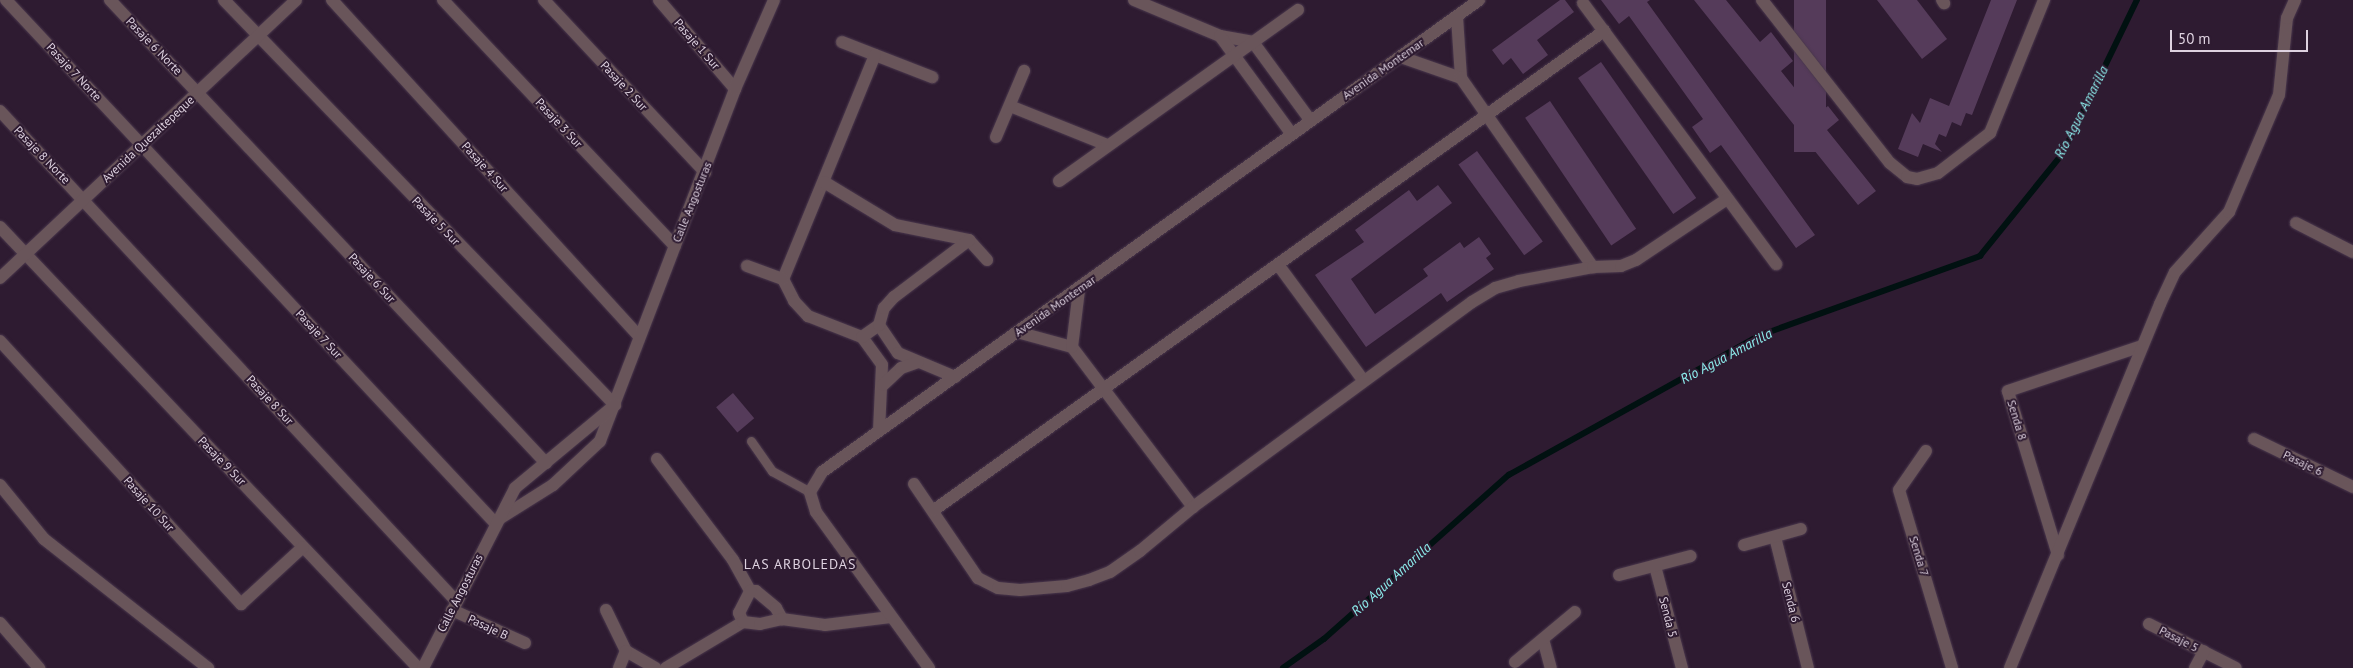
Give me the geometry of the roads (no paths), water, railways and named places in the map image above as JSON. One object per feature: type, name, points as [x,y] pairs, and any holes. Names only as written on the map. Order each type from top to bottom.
[{"type":"street","name":"Pasaje 7 Norte","points":[[6,0],[142,144]]},
{"type":"street","name":"Pasaje 6 Norte","points":[[110,0],[198,92]]},
{"type":"street","name":"Pasaje 5 Sur","points":[[224,0],[615,405]]},
{"type":"street","name":"Avenida Quezaltepeque","points":[[0,278],[296,0]]},
{"type":"street","name":"Pasaje 4 Sur","points":[[332,0],[638,335]]},
{"type":"street","name":"Pasaje 3 Sur","points":[[444,0],[675,246]]},
{"type":"street","name":"Pasaje 2 Sur","points":[[544,0],[705,172]]},
{"type":"street","name":"Pasaje 1 Sur","points":[[658,0],[735,89]]},
{"type":"street","name":"Calle Angosturas","points":[[497,522],[553,485],[600,441],[615,405],[638,335],[705,172],[735,89],[774,0]]},
{"type":"street","points":[[1134,0],[1220,36],[1253,42],[1310,120]]},
{"type":"street","name":"Avenida Montemar","points":[[810,492],[822,472],[878,430],[1078,290],[1290,133],[1479,0]]},
{"type":"street","points":[[1762,0],[1890,163],[1907,177],[1917,179],[1938,173],[1990,133],[2044,0]]},
{"type":"street","points":[[2010,668],[2058,555],[2142,346],[2175,272],[2229,212],[2279,95],[2287,18],[2295,0]]},
{"type":"street","points":[[1583,3],[1776,264]]},
{"type":"street","points":[[1059,181],[1298,10]]},
{"type":"street","points":[[1457,17],[1461,78]]},
{"type":"street","points":[[934,510],[1107,390],[1604,32]]},
{"type":"street","points":[[1220,36],[1290,133]]},
{"type":"street","points":[[842,42],[932,77]]},
{"type":"street","points":[[783,279],[875,55]]},
{"type":"street","points":[[1400,57],[1461,78],[1489,114],[1593,266]]},
{"type":"street","points":[[996,137],[1024,71]]},
{"type":"street","name":"Pasaje 6 Sur","points":[[198,92],[546,463]]},
{"type":"street","points":[[1010,106],[1107,145]]},
{"type":"street","name":"Pasaje 8 Norte","points":[[0,112],[84,199]]},
{"type":"street","name":"Pasaje 7 Sur","points":[[142,144],[497,522]]},
{"type":"street","points":[[824,182],[895,226],[969,240],[987,260]]},
{"type":"street","name":"Pasaje 8 Sur","points":[[84,199],[454,606]]},
{"type":"street","points":[[914,484],[934,510],[978,578],[998,588],[1020,590],[1067,586],[1110,572],[1193,506],[1363,380],[1495,288],[1593,266],[1620,266],[1636,260],[1727,199]]},
{"type":"street","points":[[2296,223],[2353,252]]},
{"type":"street","name":"Pasaje 9 Sur","points":[[0,227],[418,668]]},
{"type":"street","points":[[862,337],[880,325],[884,308],[894,297],[969,240]]},
{"type":"street","points":[[747,266],[783,279],[794,301],[808,316],[862,337],[882,365],[883,385],[878,430]]},
{"type":"street","points":[[1279,266],[1363,380]]},
{"type":"street","points":[[1072,347],[1078,290]]},
{"type":"street","points":[[880,325],[898,353],[955,377]]},
{"type":"street","points":[[1017,332],[1072,347],[1107,390],[1193,506]]},
{"type":"street","name":"Pasaje 10 Sur","points":[[0,341],[241,604],[303,547]]},
{"type":"street","name":"Senda 8","points":[[2058,555],[2008,391],[2142,346]]},
{"type":"street","points":[[883,385],[901,368],[918,362]]},
{"type":"street","name":"Calle Angosturas","points":[[423,668],[515,488],[615,405]]},
{"type":"street","name":"Pasaje 6","points":[[2254,439],[2353,487]]},
{"type":"street","name":"Senda 7","points":[[1926,452],[1899,490],[1952,668]]},
{"type":"street","points":[[657,459],[733,560],[750,591],[769,602],[782,619]]},
{"type":"street","points":[[0,485],[44,539],[208,668]]},
{"type":"street","points":[[810,492],[811,503],[816,512],[929,668]]},
{"type":"street","points":[[1744,545],[1801,529]]},
{"type":"street","name":"Senda 6","points":[[1775,537],[1808,668]]},
{"type":"street","points":[[1619,575],[1691,556]]},
{"type":"street","name":"Senda 5","points":[[1655,566],[1682,668]]},
{"type":"street","points":[[743,622],[739,613],[750,591]]},
{"type":"street","name":"Pasaje B","points":[[454,606],[525,644]]},
{"type":"street","points":[[606,610],[626,651],[656,668]]},
{"type":"street","points":[[1515,662],[1575,612]]},
{"type":"street","points":[[666,668],[743,622],[760,624],[782,619],[825,625],[891,617]]},
{"type":"street","points":[[0,624],[39,668]]},
{"type":"street","name":"Pasaje 5","points":[[2148,624],[2236,668]]},
{"type":"street","points":[[1543,639],[1551,668]]},
{"type":"street","points":[[619,668],[626,651]]},
{"type":"street","points":[[2195,668],[2204,652]]},
{"type":"lane","points":[[751,441],[772,471],[810,492]]},
{"type":"waterway","name":"Río Agua Amarilla","points":[[1283,668],[1324,639],[1509,475],[1761,335],[1980,256],[2063,153],[2137,0]]},
{"type":"district","name":"LAS ARBOLEDAS","points":[[800,564]]}]
